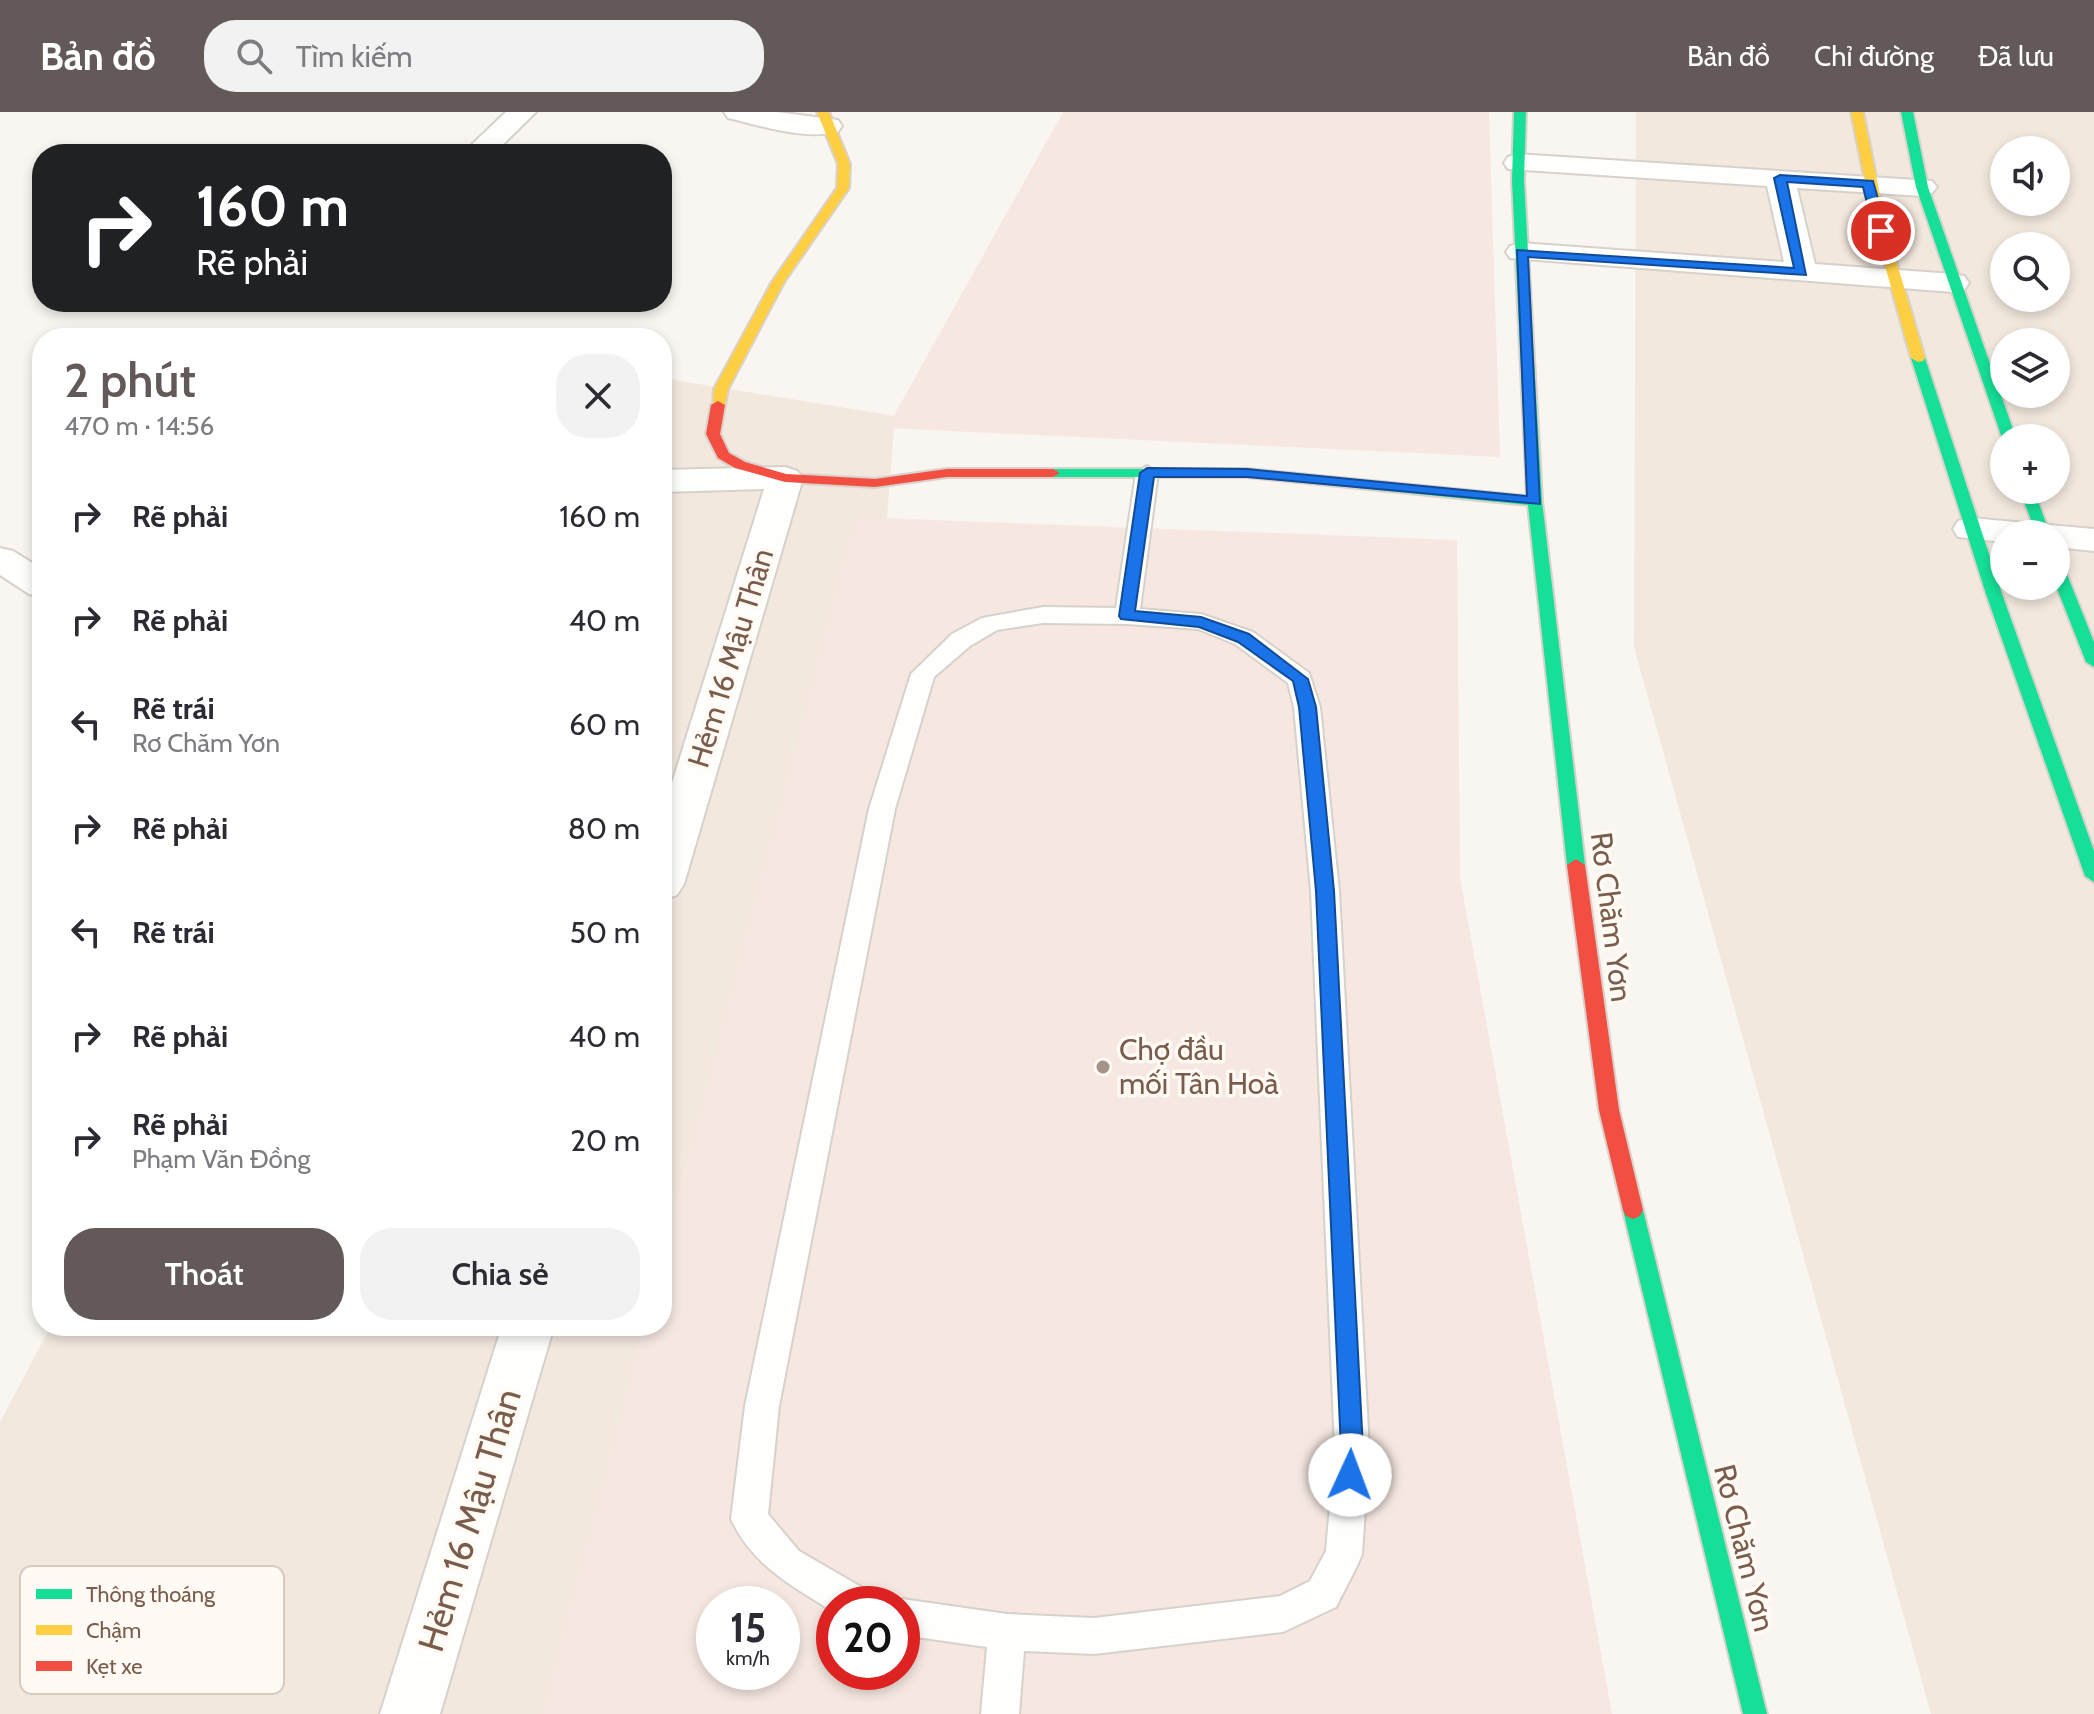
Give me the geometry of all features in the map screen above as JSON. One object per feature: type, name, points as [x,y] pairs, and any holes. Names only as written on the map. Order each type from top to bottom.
[{"type":"street","points":[[487,144],[522,112]]},
{"type":"street","points":[[738,112],[799,125],[825,119],[844,164],[843,188],[778,282],[721,389],[716,411],[713,434],[723,455],[740,465],[785,478]]},
{"type":"street","name":"Rơ Chăm Yơn","points":[[1520,112],[1521,252],[1535,501],[1573,847],[1609,1110],[1755,1714]]},
{"type":"street","points":[[1857,112],[1869,184],[1892,279],[1971,529],[2094,876]]},
{"type":"street","points":[[1907,112],[1922,187],[2004,424]]},
{"type":"street","points":[[1518,163],[1922,187]]},
{"type":"street","points":[[1780,178],[1802,272]]},
{"type":"street","points":[[1521,252],[1953,283]]},
{"type":"street","points":[[672,481],[785,478],[875,483],[947,473],[1247,473],[1535,501]]},
{"type":"street","name":"Hẻm 16 Mậu Thân","points":[[672,851],[785,478]]},
{"type":"street","points":[[1971,529],[1990,530]]},
{"type":"street","points":[[2070,537],[2094,540]]},
{"type":"street","points":[[0,559],[32,580]]},
{"type":"street","points":[[2069,600],[2094,662]]},
{"type":"street","name":"Hẻm 16 Mậu Thân","points":[[410,1714],[525,1336]]},
{"type":"lane","points":[[1127,616],[1147,473]]},
{"type":"lane","points":[[825,1586],[786,1563],[749,1519],[762,1406],[882,809],[923,674],[961,640],[991,623],[1043,615],[1127,616],[1201,622],[1244,638],[1300,679],[1307,707],[1325,891],[1352,1449],[1344,1554],[1323,1594],[1283,1614],[1094,1636],[1007,1632],[920,1620]]},
{"type":"lane","points":[[1000,1714],[1007,1632]]},
{"type":"shaded area","points":[[1063,112],[1489,112],[1500,457],[887,428]]},
{"type":"shaded area","points":[[1636,112],[2094,112],[2094,1714],[1931,1714],[1634,647]]},
{"type":"shaded area","points":[[672,380],[895,416],[800,1613],[800,1586],[696,1586],[696,1690],[794,1690],[792,1714],[0,1714],[0,1422],[46,1336],[672,1336]]},
{"type":"shaded area","name":"Chợ đầu mối Tân Hoà","points":[[855,517],[1457,540],[1460,878],[1612,1714],[542,1714],[640,1336],[672,1336],[672,1217]]},
{"type":"traffic: fast","points":[[1520,112],[1518,180],[1535,501],[1576,865]]},
{"type":"traffic: fast","points":[[1907,112],[1922,187],[2004,424]]},
{"type":"traffic: fast","points":[[1918,358],[1994,594],[2094,876]]},
{"type":"traffic: fast","points":[[1053,473],[1247,473],[1535,501]]},
{"type":"traffic: fast","points":[[2032,504],[2038,520]]},
{"type":"traffic: fast","points":[[2069,600],[2094,662]]},
{"type":"traffic: fast","points":[[1633,1210],[1755,1714]]},
{"type":"traffic: slow","points":[[718,405],[721,389],[778,282],[843,188],[844,164],[823,112]]},
{"type":"traffic: slow","points":[[1857,112],[1881,230],[1918,358]]},
{"type":"traffic: jam","points":[[718,405],[713,434],[723,455],[740,465],[785,478],[875,483],[947,473],[1053,473]]},
{"type":"traffic: jam","points":[[1576,865],[1609,1110],[1633,1210]]},
{"type":"place","name":"Chợ đầu mối Tân Hoà","points":[[1103,1067]]},
{"type":"route","points":[[1350,1475],[1352,1449],[1325,891],[1307,707],[1300,679],[1244,638],[1201,622],[1127,616],[1147,473],[1247,473],[1535,501],[1521,252],[1802,272],[1780,178],[1869,184],[1881,231]]}]
